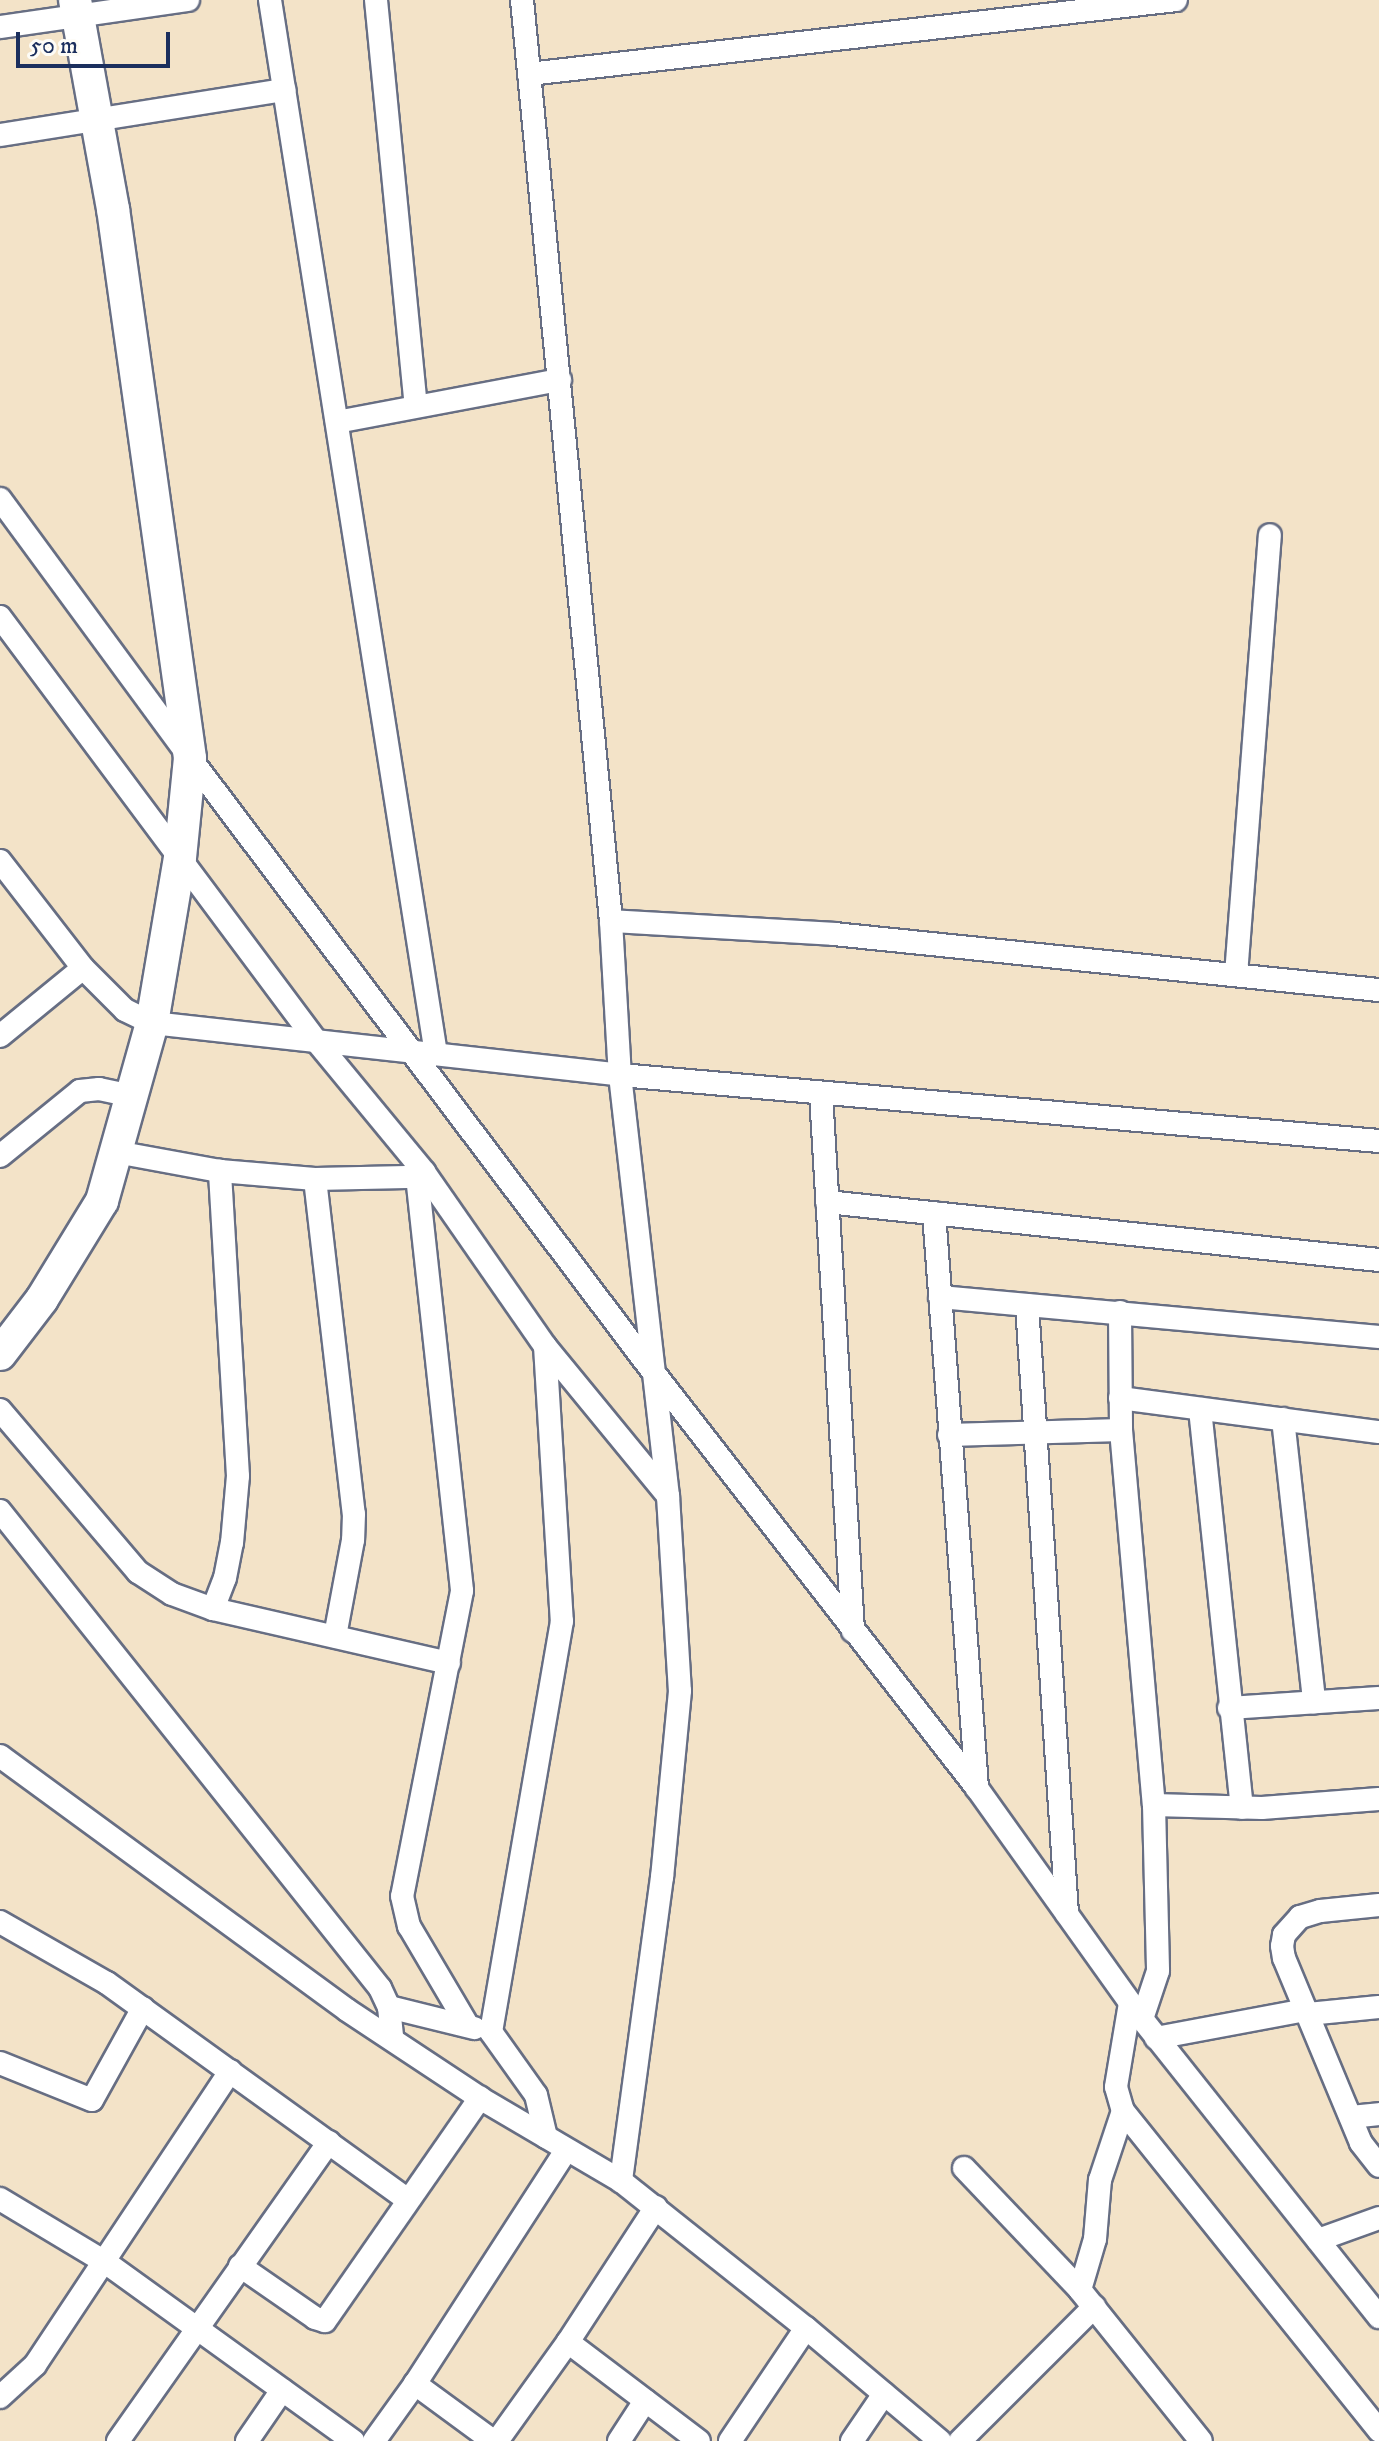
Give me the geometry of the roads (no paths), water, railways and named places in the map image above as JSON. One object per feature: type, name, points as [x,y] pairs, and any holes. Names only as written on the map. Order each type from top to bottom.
[{"type":"main road","points":[[0,1354],[42,1299],[102,1201],[152,1023],[180,858],[190,758],[115,225],[77,8]]},
{"type":"street","points":[[0,27],[77,8],[188,0]]},
{"type":"street","points":[[270,0],[337,422],[426,1053]]},
{"type":"street","points":[[376,0],[416,406]]},
{"type":"street","points":[[522,0],[611,921],[620,1075],[668,1496],[680,1691],[662,1877],[621,2181]]},
{"type":"street","points":[[529,74],[1040,7],[1176,0]]},
{"type":"street","points":[[0,135],[284,90]]},
{"type":"street","points":[[337,422],[560,380]]},
{"type":"street","points":[[0,499],[190,758],[426,1053],[654,1373],[977,1788],[1156,2038],[1379,2317]]},
{"type":"street","points":[[1236,975],[1270,535]]},
{"type":"street","points":[[0,617],[317,1042],[421,1174],[545,1346],[668,1496]]},
{"type":"street","points":[[0,861],[83,968],[125,1010],[152,1023],[620,1075],[1379,1141]]},
{"type":"street","points":[[611,921],[834,934],[1379,990]]},
{"type":"street","points":[[0,1036],[83,968]]},
{"type":"street","points":[[0,1156],[80,1091],[99,1089],[132,1096]]},
{"type":"street","points":[[821,1094],[853,1631]]},
{"type":"street","points":[[116,1152],[220,1171],[315,1179],[421,1174]]},
{"type":"street","points":[[213,1609],[230,1555],[238,1476],[220,1171]]},
{"type":"street","points":[[421,1174],[462,1591],[402,1896],[409,1926],[468,2026]]},
{"type":"street","points":[[315,1179],[354,1514],[353,1540],[335,1636]]},
{"type":"street","points":[[827,1202],[1379,1260]]},
{"type":"street","points":[[934,1213],[977,1788]]},
{"type":"street","points":[[940,1297],[1379,1337]]},
{"type":"street","points":[[1027,1305],[1067,1914]]},
{"type":"street","points":[[1120,1312],[1121,1430],[1154,1805],[1158,1971],[1136,2011],[1116,2087],[1123,2111],[1379,2431]]},
{"type":"street","points":[[491,2032],[562,1621],[545,1346]]},
{"type":"street","points":[[1120,1398],[1379,1432]]},
{"type":"street","points":[[1200,1409],[1229,1708],[1242,1808]]},
{"type":"street","points":[[0,1410],[138,1572],[172,1594],[213,1609],[449,1663]]},
{"type":"street","points":[[1283,1419],[1314,1702]]},
{"type":"street","points":[[949,1435],[1121,1430]]},
{"type":"street","points":[[0,1511],[380,1988],[389,2007],[392,2038]]},
{"type":"street","points":[[1229,1708],[1379,1698]]},
{"type":"street","points":[[0,1756],[347,2010],[480,2098],[621,2181],[806,2328],[940,2441]]},
{"type":"street","points":[[1154,1805],[1242,1808],[1379,1799]]},
{"type":"street","points":[[1379,1905],[1320,1911],[1291,1924],[1284,1935],[1284,1958],[1361,2143],[1379,2166]]},
{"type":"street","points":[[0,1922],[107,1983],[408,2200]]},
{"type":"street","points":[[389,2007],[491,2032],[536,2095],[546,2137]]},
{"type":"street","points":[[1156,2038],[1307,2012],[1379,2007]]},
{"type":"street","points":[[0,2063],[92,2100],[143,2008]]},
{"type":"street","points":[[0,2397],[35,2365],[230,2071]]},
{"type":"street","points":[[240,2266],[315,2318],[325,2321],[480,2098]]},
{"type":"street","points":[[960,2441],[1087,2298],[1100,2180],[1123,2111]]},
{"type":"street","points":[[1351,2117],[1379,2114]]},
{"type":"street","points":[[118,2441],[329,2142]]},
{"type":"street","points":[[374,2441],[415,2384],[566,2151]]},
{"type":"street","points":[[964,2168],[1087,2298],[1201,2441]]},
{"type":"street","points":[[0,2199],[105,2262],[353,2441]]},
{"type":"street","points":[[415,2384],[495,2441],[568,2342],[656,2207]]},
{"type":"street","points":[[1318,2240],[1379,2218]]},
{"type":"street","points":[[730,2441],[806,2328]]},
{"type":"street","points":[[568,2342],[699,2441]]},
{"type":"street","points":[[247,2441],[282,2390]]},
{"type":"street","points":[[852,2441],[884,2394]]},
{"type":"street","points":[[619,2441],[645,2401]]}]
